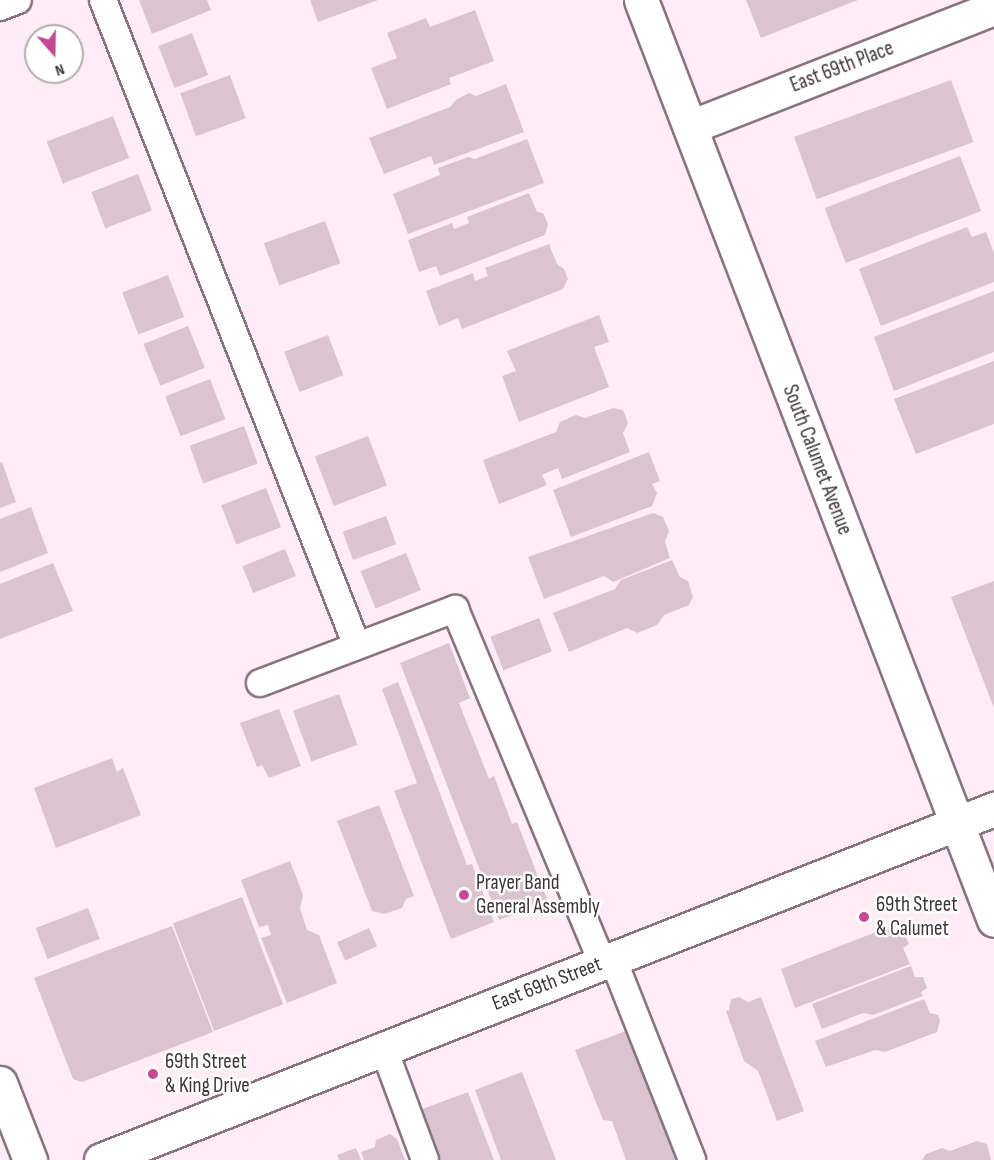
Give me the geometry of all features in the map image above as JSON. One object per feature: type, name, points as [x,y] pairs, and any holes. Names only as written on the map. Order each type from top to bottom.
[{"type":"street","name":"South Calumet Avenue","points":[[641,0],[994,920]]},
{"type":"street","name":"East 69th Place","points":[[690,127],[994,8]]},
{"type":"street","name":"East 69th Street","points":[[101,1160],[994,809]]},
{"type":"street","points":[[0,1083],[30,1160]]},
{"type":"lane","points":[[0,7],[18,0]]},
{"type":"lane","points":[[103,0],[357,646]]},
{"type":"lane","points":[[260,683],[455,609],[692,1160]]},
{"type":"lane","points":[[384,1049],[424,1160]]},
{"type":"building","points":[[139,0],[207,0],[211,10],[152,34]]},
{"type":"building","points":[[310,0],[378,0],[318,22]]},
{"type":"building","points":[[746,0],[858,0],[761,38]]},
{"type":"building","points":[[475,10],[494,61],[449,78],[451,84],[387,109],[371,68],[397,58],[387,33],[426,18],[430,27]]},
{"type":"building","points":[[192,33],[208,75],[175,88],[158,46]]},
{"type":"building","points":[[230,75],[246,118],[196,136],[180,93]]},
{"type":"building","points":[[951,80],[974,142],[817,199],[794,137]]},
{"type":"building","points":[[506,84],[524,132],[434,165],[431,156],[384,174],[369,138],[450,107],[456,100],[469,93],[476,96]]},
{"type":"building","points":[[113,116],[129,158],[63,183],[47,141]]},
{"type":"building","points":[[527,139],[544,183],[408,234],[393,194],[440,175],[438,168],[468,157],[475,159]]},
{"type":"building","points":[[960,156],[981,211],[846,263],[825,208]]},
{"type":"building","points":[[138,174],[152,210],[105,228],[91,192]]},
{"type":"building","points":[[529,193],[537,212],[543,213],[548,224],[545,235],[440,276],[436,266],[419,272],[408,240],[452,223],[454,229],[469,223],[467,217]]},
{"type":"building","points":[[325,221],[340,263],[279,286],[264,243]]},
{"type":"building","points":[[967,227],[972,237],[986,232],[994,253],[994,282],[881,326],[859,269]]},
{"type":"building","points":[[549,244],[557,264],[564,269],[568,279],[563,289],[462,329],[458,318],[439,326],[426,291],[473,273],[475,281],[488,276],[485,268]]},
{"type":"building","points":[[168,275],[184,317],[138,335],[122,293]]},
{"type":"building","points":[[994,291],[994,352],[894,391],[874,337]]},
{"type":"building","points":[[599,315],[609,342],[594,347],[609,387],[519,422],[502,376],[516,371],[507,351]]},
{"type":"building","points":[[188,326],[205,368],[160,386],[143,344]]},
{"type":"building","points":[[328,335],[343,375],[300,392],[284,352]]},
{"type":"building","points":[[994,361],[994,424],[916,454],[894,399]]},
{"type":"building","points":[[210,379],[225,419],[181,436],[165,396]]},
{"type":"building","points":[[613,408],[623,410],[628,423],[623,433],[630,452],[562,479],[558,468],[542,475],[547,485],[499,504],[483,460],[556,432],[560,422],[576,415],[585,418]]},
{"type":"building","points":[[244,426],[258,464],[203,483],[189,446]]},
{"type":"building","points":[[368,436],[387,485],[334,506],[315,456]]},
{"type":"building","points":[[649,452],[660,481],[652,484],[657,493],[652,506],[571,537],[553,490]]},
{"type":"building","points":[[2,462],[16,502],[0,508],[0,463]]},
{"type":"building","points":[[266,488],[281,527],[236,544],[221,505]]},
{"type":"building","points":[[31,507],[48,553],[0,572],[0,519]]},
{"type":"building","points":[[653,513],[663,517],[669,531],[665,542],[670,558],[613,582],[604,576],[544,599],[528,557]]},
{"type":"building","points":[[386,516],[396,544],[353,560],[343,532]]},
{"type":"building","points":[[285,549],[296,576],[253,593],[242,566]]},
{"type":"building","points":[[406,553],[421,590],[376,608],[361,571]]},
{"type":"building","points":[[672,560],[680,577],[688,581],[693,597],[689,605],[664,615],[657,625],[637,633],[627,628],[569,652],[553,613],[615,589],[621,580]]},
{"type":"building","points":[[53,563],[73,611],[0,639],[0,584]]},
{"type":"building","points":[[994,581],[994,708],[951,597]]},
{"type":"building","points":[[539,618],[552,652],[503,670],[490,637]]},
{"type":"building","points":[[449,643],[470,698],[459,703],[489,779],[494,776],[512,824],[517,822],[548,902],[499,920],[400,663]]},
{"type":"building","points":[[398,682],[467,865],[472,864],[494,922],[451,939],[394,791],[417,783],[382,689]]},
{"type":"building","points":[[339,694],[357,745],[311,762],[293,711]]},
{"type":"building","points":[[279,709],[301,766],[269,778],[262,765],[257,767],[240,723]]},
{"type":"building","points":[[112,758],[117,772],[123,768],[141,815],[56,848],[34,788]]},
{"type":"building","points":[[379,805],[414,896],[406,899],[402,908],[384,914],[372,911],[337,821]]},
{"type":"building","points":[[290,861],[303,895],[300,908],[307,930],[319,935],[337,983],[287,1003],[261,938],[271,935],[268,925],[259,927],[241,880]]},
{"type":"building","points":[[242,897],[283,1004],[214,1031],[173,924]]},
{"type":"building","points":[[88,908],[100,939],[48,959],[36,928]]},
{"type":"building","points":[[894,925],[897,932],[904,933],[909,944],[903,948],[910,964],[795,1008],[781,969]]},
{"type":"building","points":[[172,926],[213,1032],[82,1082],[73,1079],[34,978]]},
{"type":"building","points":[[369,928],[377,946],[345,961],[337,942]]},
{"type":"building","points":[[911,966],[915,977],[923,977],[927,988],[921,992],[923,996],[873,1015],[863,1013],[822,1029],[812,1004]]},
{"type":"building","points":[[739,997],[748,1002],[761,997],[804,1111],[777,1121],[758,1071],[744,1061],[726,1011],[729,1010],[731,999]]},
{"type":"building","points":[[924,999],[930,1013],[938,1015],[940,1021],[937,1032],[885,1052],[875,1050],[826,1067],[815,1041]]},
{"type":"building","points":[[626,1031],[676,1160],[626,1160],[612,1121],[603,1120],[575,1050]]},
{"type":"building","points":[[522,1072],[556,1160],[501,1160],[475,1090]]},
{"type":"building","points":[[468,1092],[494,1160],[436,1160],[417,1111]]},
{"type":"building","points":[[390,1134],[397,1139],[405,1160],[364,1160],[361,1152],[375,1147],[376,1140]]},
{"type":"building","points":[[977,1141],[987,1144],[991,1160],[922,1160],[926,1154],[942,1148],[950,1151]]},
{"type":"building","points":[[356,1148],[361,1160],[339,1160],[337,1155]]},
{"type":"place","name":"Prayer Band General Assembly","points":[[464,895]]},
{"type":"place","name":"69th Street & Calumet","points":[[864,917]]},
{"type":"place","name":"69th Street & King Drive","points":[[153,1074]]}]
